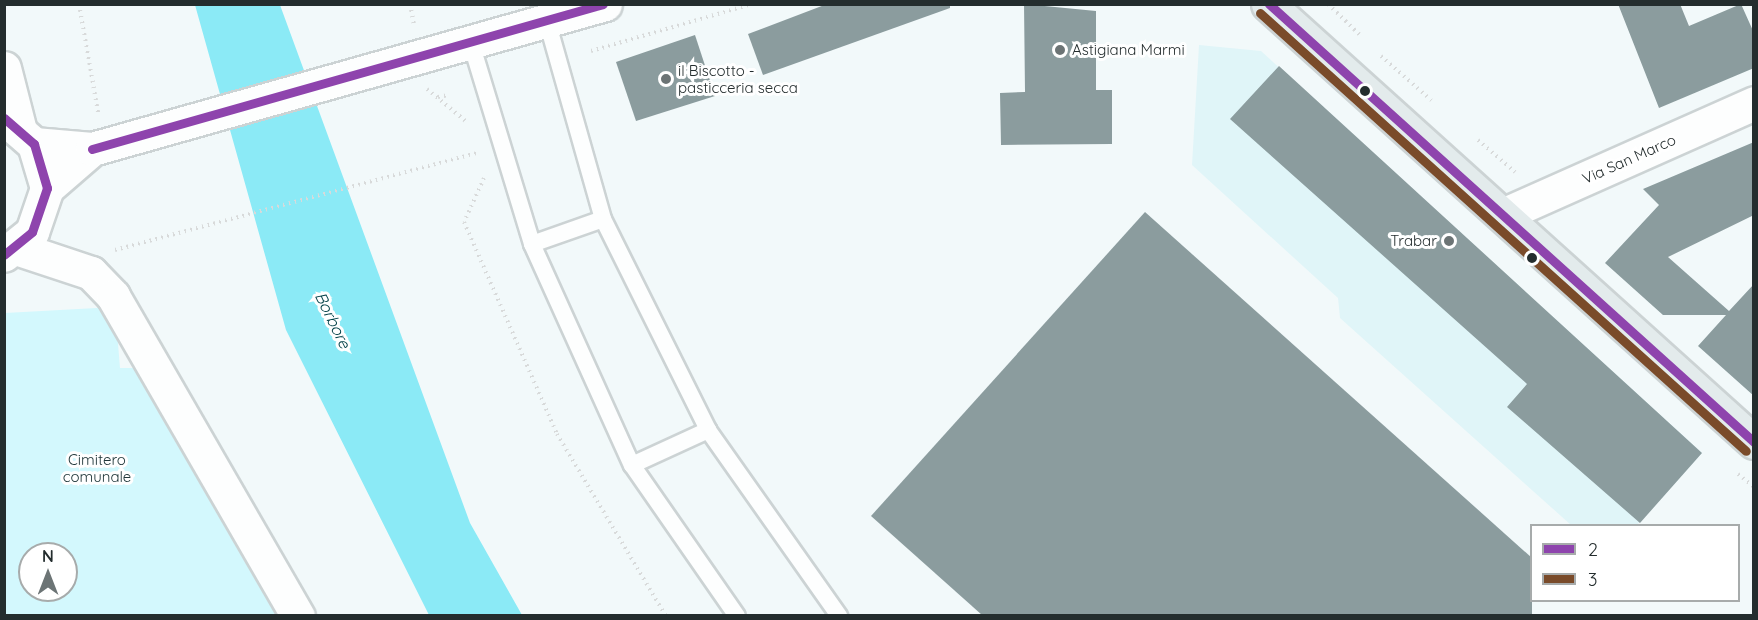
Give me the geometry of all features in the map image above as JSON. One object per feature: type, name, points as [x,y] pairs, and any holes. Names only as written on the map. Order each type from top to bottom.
[{"type":"main road","points":[[1268,4],[1505,214],[1754,442]]},
{"type":"street","points":[[19,129],[100,131],[397,64],[605,4]]},
{"type":"street","points":[[4,68],[19,129],[47,188]]},
{"type":"street","name":"Via San Marco","points":[[1505,214],[1754,103]]},
{"type":"street","points":[[100,131],[47,188],[38,221],[10,251],[91,273],[113,296],[298,615]]},
{"type":"lane","points":[[547,21],[603,219],[708,430],[838,615]]},
{"type":"lane","points":[[471,43],[532,244],[632,465],[737,615]]},
{"type":"lane","points":[[532,244],[603,219]]},
{"type":"lane","points":[[632,465],[708,430]]},
{"type":"path","points":[[79,4],[100,131]]},
{"type":"path","points":[[410,4],[415,26]]},
{"type":"path","points":[[591,51],[752,4]]},
{"type":"path","points":[[1328,4],[1361,36]]},
{"type":"path","points":[[1381,56],[1431,100]]},
{"type":"path","points":[[422,85],[477,131]]},
{"type":"path","points":[[437,97],[449,95]]},
{"type":"path","points":[[88,116],[100,131]]},
{"type":"path","points":[[1478,140],[1520,177]]},
{"type":"path","points":[[132,248],[483,151],[480,141]]},
{"type":"path","points":[[510,171],[485,176],[464,222],[557,434],[666,615]]},
{"type":"shaded area","points":[[1199,45],[1261,51],[1702,453],[1638,524],[1570,524],[1340,318],[1338,298],[1192,165]]},
{"type":"green space","name":"Cimitero comunale","points":[[115,307],[120,368],[148,368],[283,615],[5,616],[5,313]]},
{"type":"water","name":"Borbore","points":[[195,5],[280,5],[470,523],[522,615],[429,615],[286,330]]},
{"type":"building","points":[[827,4],[950,4],[950,8],[763,75],[748,34]]},
{"type":"building","name":"Astigiana Marmi","points":[[1024,4],[1096,11],[1096,90],[1112,90],[1112,144],[1001,145],[1000,93],[1025,92]]},
{"type":"building","points":[[1618,4],[1680,4],[1689,26],[1741,4],[1754,33],[1754,68],[1659,108]]},
{"type":"building","name":"il Biscotto - pasticceria secca","points":[[695,35],[715,96],[636,121],[616,62]]},
{"type":"building","points":[[1279,66],[1702,453],[1640,523],[1507,407],[1527,384],[1230,119]]},
{"type":"building","points":[[1754,142],[1754,215],[1668,257],[1729,311],[1754,284],[1754,396],[1698,346],[1726,315],[1663,315],[1605,263],[1659,205],[1643,189]]},
{"type":"building","points":[[1145,212],[1530,556],[1532,615],[982,615],[871,516]]},
{"type":"transit line","name":"2","points":[[92,149],[603,4]]},
{"type":"transit line","name":"2","points":[[1269,4],[1754,442]]},
{"type":"transit line","name":"3","points":[[1260,13],[1746,451]]},
{"type":"transit line","name":"2","points":[[4,118],[34,144],[47,188],[32,232],[4,255]]},
{"type":"place","name":"Astigiana Marmi","points":[[1060,50]]},
{"type":"place","name":"il Biscotto - pasticceria secca","points":[[666,79]]},
{"type":"place","name":"Trabar","points":[[1449,241]]}]
